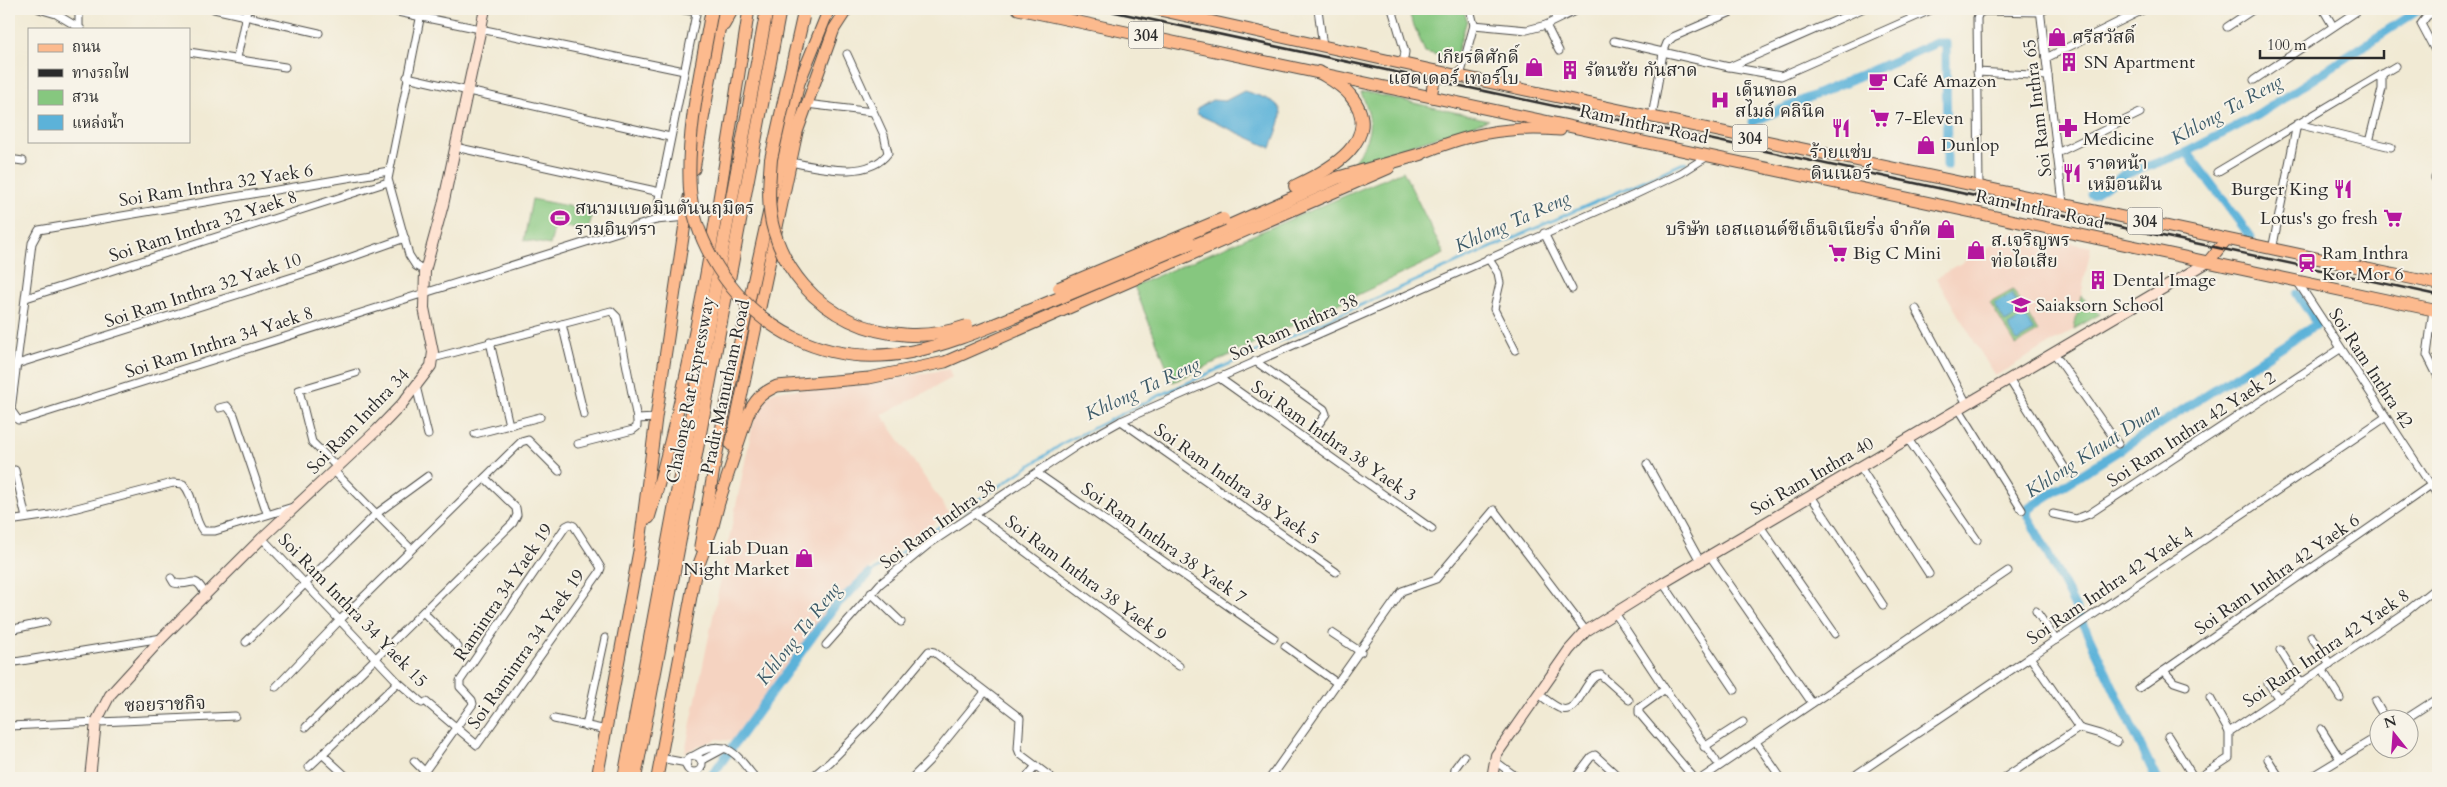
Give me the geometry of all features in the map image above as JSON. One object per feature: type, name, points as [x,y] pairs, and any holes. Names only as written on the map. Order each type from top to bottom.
[{"type":"highway","points":[[712,9],[689,162],[690,193],[705,245],[722,276],[757,316],[773,327],[804,343],[834,351],[858,354],[909,352],[954,340],[1196,246],[1337,178],[1421,154]]},
{"type":"highway","name":"Chalong Rat Expressway","points":[[624,778],[767,9]]},
{"type":"highway","name":"Chalong Rat Expressway","points":[[635,778],[780,9]]},
{"type":"highway","points":[[805,9],[771,159],[769,207],[778,242],[795,275],[821,303],[853,322],[895,335],[929,336],[954,331],[983,321],[1223,219],[1323,174],[1346,156],[1354,146],[1361,124],[1356,103],[1343,88],[1319,72]]},
{"type":"main road","points":[[597,778],[640,551],[656,418],[686,217],[723,9]]},
{"type":"main road","points":[[720,33],[733,9]]},
{"type":"main road","points":[[640,551],[675,428],[709,260],[749,9]]},
{"type":"main road","points":[[830,9],[834,29]]},
{"type":"main road","points":[[695,575],[724,409],[799,83],[830,9]]},
{"type":"main road","name":"Pradit Manutham Road","points":[[657,778],[695,575],[719,502],[790,162],[806,104],[834,29],[846,9]]},
{"type":"main road","name":"Ram Inthra Road","points":[[1018,9],[2435,310]]},
{"type":"main road","name":"Ram Inthra Road","points":[[1155,9],[1323,47],[2438,284]]},
{"type":"main road","points":[[1431,96],[1436,71]]},
{"type":"main road","points":[[1421,154],[1489,131],[1527,129],[1600,133]]},
{"type":"main road","points":[[2208,262],[2226,240]]},
{"type":"main road","points":[[719,502],[747,417],[753,403],[763,392],[777,386],[870,378],[945,362],[1021,330],[1196,246]]},
{"type":"street","points":[[39,9],[80,28]]},
{"type":"street","points":[[79,9],[80,28]]},
{"type":"street","points":[[214,9],[246,12],[319,33]]},
{"type":"street","points":[[383,9],[421,13],[446,22],[684,71]]},
{"type":"street","points":[[485,9],[455,147],[425,271],[423,292],[434,358],[608,311],[616,314],[637,427],[633,430],[578,444]]},
{"type":"street","points":[[656,220],[670,137],[697,11],[679,9]]},
{"type":"street","points":[[1318,9],[1323,47]]},
{"type":"street","points":[[1392,9],[1404,52],[1403,63]]},
{"type":"street","points":[[1460,76],[1474,25],[1470,9]]},
{"type":"street","points":[[1553,9],[1556,19]]},
{"type":"street","points":[[1474,25],[1527,30],[1546,25],[1579,9]]},
{"type":"street","points":[[1652,117],[1663,52],[1667,43],[1673,37],[1738,9]]},
{"type":"street","points":[[1729,67],[1862,9]]},
{"type":"street","points":[[1614,41],[1729,67],[1781,76],[1934,9]]},
{"type":"street","points":[[2046,58],[2145,9]]},
{"type":"street","points":[[2227,27],[2254,9]]},
{"type":"street","points":[[2323,9],[2333,26]]},
{"type":"street","points":[[2254,80],[2360,9]]},
{"type":"street","points":[[2438,9],[2427,16],[2422,24],[2438,56]]},
{"type":"street","points":[[1979,186],[1977,18],[1980,12],[1986,11],[2042,10]]},
{"type":"street","name":"Soi Ram Inthra 65","points":[[2042,10],[2063,203]]},
{"type":"street","points":[[237,58],[246,12]]},
{"type":"street","points":[[421,13],[388,182],[412,261],[425,271]]},
{"type":"street","points":[[1546,25],[1559,51]]},
{"type":"street","points":[[190,52],[237,58],[284,67]]},
{"type":"street","points":[[790,162],[841,170],[865,166],[884,159],[888,152],[887,144],[848,54]]},
{"type":"street","points":[[2217,172],[2396,66]]},
{"type":"street","points":[[1977,72],[2048,76]]},
{"type":"street","points":[[2369,142],[2382,89],[2382,74]]},
{"type":"street","points":[[407,77],[670,137]]},
{"type":"street","points":[[806,104],[873,112]]},
{"type":"street","points":[[2057,153],[2140,113]]},
{"type":"street","points":[[2297,124],[2391,147]]},
{"type":"street","points":[[2272,250],[2297,124]]},
{"type":"street","points":[[455,147],[660,192]]},
{"type":"street","name":"Soi Ram Inthra 38","points":[[826,645],[871,593],[929,544],[976,515],[1078,445],[1121,421],[1681,173],[1708,156]]},
{"type":"street","points":[[9,159],[23,161]]},
{"type":"street","name":"Soi Ram Inthra 32 Yaek 6","points":[[26,298],[32,243],[39,230],[389,171]]},
{"type":"street","name":"Soi Ram Inthra 32 Yaek 8","points":[[26,298],[388,182]]},
{"type":"street","name":"Soi Ram Inthra 34 Yaek 8","points":[[17,364],[11,410],[18,420],[656,220],[686,217]]},
{"type":"street","points":[[1544,233],[1572,289]]},
{"type":"street","name":"Soi Ram Inthra 32 Yaek 10","points":[[9,364],[17,364],[226,299],[405,238]]},
{"type":"street","points":[[1488,258],[1498,273],[1500,283],[1494,309],[1515,350]]},
{"type":"street","name":"Soi Ram Inthra 40","points":[[1492,778],[1496,756],[1569,650],[1586,631],[1705,558],[2208,262]]},
{"type":"street","name":"Soi Ram Inthra 42","points":[[2297,280],[2340,349],[2438,496]]},
{"type":"street","points":[[17,364],[26,298]]},
{"type":"street","points":[[1916,309],[1963,407],[2022,510]]},
{"type":"street","points":[[2435,310],[2427,355],[2438,376]]},
{"type":"street","points":[[562,324],[584,415]]},
{"type":"street","points":[[490,342],[509,425]]},
{"type":"street","name":"Soi Ram Inthra 42 Yaek 2","points":[[2054,514],[2076,519],[2089,514],[2340,349]]},
{"type":"street","points":[[2054,353],[2118,444]]},
{"type":"street","name":"Soi Ram Inthra 34","points":[[90,778],[96,722],[110,695],[162,638],[262,538],[336,469],[416,386],[431,366],[434,358]]},
{"type":"street","points":[[1255,361],[1324,409],[1326,414],[1318,425]]},
{"type":"street","points":[[356,373],[299,390],[312,442],[376,514],[412,549]]},
{"type":"street","name":"Soi Ram Inthra 38 Yaek 3","points":[[1218,377],[1432,529]]},
{"type":"street","points":[[2009,380],[2068,473]]},
{"type":"street","points":[[416,386],[428,435]]},
{"type":"street","points":[[219,408],[227,406],[234,415],[267,513]]},
{"type":"street","points":[[475,434],[540,417]]},
{"type":"street","points":[[637,419],[656,418]]},
{"type":"street","name":"Soi Ram Inthra 42 Yaek 4","points":[[1851,778],[2386,418]]},
{"type":"street","name":"Soi Ram Inthra 38 Yaek 5","points":[[1121,421],[1336,572]]},
{"type":"street","points":[[1908,439],[1977,540]]},
{"type":"street","points":[[276,687],[340,620],[524,440],[528,440],[558,471]]},
{"type":"street","points":[[1647,464],[1705,558],[1812,703]]},
{"type":"street","points":[[1860,467],[1930,574]]},
{"type":"street","points":[[14,470],[26,518]]},
{"type":"street","name":"Soi Ram Inthra 38 Yaek 7","points":[[1037,473],[1274,638]]},
{"type":"street","points":[[246,642],[376,514],[428,476]]},
{"type":"street","points":[[306,727],[513,523],[517,515],[516,508],[485,478]]},
{"type":"street","points":[[9,522],[50,514],[173,483],[183,484],[188,489],[198,524],[203,531],[215,530],[267,513],[296,506]]},
{"type":"street","name":"Soi Ram Inthra 42 Yaek 6","points":[[2139,688],[2431,485]]},
{"type":"street","points":[[1811,496],[1883,605]]},
{"type":"street","points":[[1270,778],[1402,591],[1436,579],[1494,510],[1586,631]]},
{"type":"street","name":"Soi Ram Inthra 38 Yaek 9","points":[[976,515],[1179,666]]},
{"type":"street","name":"Soi Ramintra 34 Yaek 19","points":[[456,728],[477,745],[599,572],[601,568],[570,524]]},
{"type":"street","name":"Ramintra 34 Yaek 19","points":[[456,728],[473,703],[461,689],[460,681],[566,526],[570,524]]},
{"type":"street","points":[[1760,526],[1835,634]]},
{"type":"street","name":"Soi Ram Inthra 34 Yaek 15","points":[[262,538],[398,682],[456,728]]},
{"type":"street","points":[[1702,778],[2008,571]]},
{"type":"street","points":[[171,578],[174,583],[178,584],[196,581],[200,583],[206,596]]},
{"type":"street","points":[[1663,583],[1735,690]]},
{"type":"street","name":"Soi Ram Inthra 42 Yaek 8","points":[[2229,732],[2406,612],[2438,586]]},
{"type":"street","points":[[871,593],[901,622]]},
{"type":"street","points":[[2036,611],[2056,640]]},
{"type":"street","points":[[423,612],[458,647]]},
{"type":"street","points":[[1614,613],[1704,747],[1716,761]]},
{"type":"street","points":[[9,630],[46,622]]},
{"type":"street","points":[[1332,633],[1360,652]]},
{"type":"street","points":[[2311,636],[2330,664]]},
{"type":"street","points":[[9,663],[162,638]]},
{"type":"street","points":[[586,726],[605,638]]},
{"type":"street","points":[[1285,646],[1337,683]]},
{"type":"street","points":[[811,778],[830,762],[874,717],[929,650],[1020,718],[1018,748],[1020,754],[1052,778]]},
{"type":"street","points":[[2280,650],[2301,684]]},
{"type":"street","points":[[2030,657],[2079,728],[2117,742]]},
{"type":"street","points":[[2322,669],[2340,698]]},
{"type":"street","points":[[2164,671],[2174,682],[2186,686]]},
{"type":"street","points":[[1539,694],[1565,710],[1572,707],[1593,677],[1601,675],[1629,700]]},
{"type":"street","points":[[309,767],[398,682]]},
{"type":"street","points":[[2268,683],[2279,699]]},
{"type":"street","points":[[1665,690],[1639,708],[1639,713],[1694,778]]},
{"type":"street","points":[[912,778],[985,692]]},
{"type":"street","points":[[2198,778],[2229,758],[2229,732],[2210,698]]},
{"type":"street","points":[[2419,710],[2438,698]]},
{"type":"street","points":[[2375,701],[2380,710]]},
{"type":"street","name":"ซอยราชกิจ","points":[[9,726],[235,716]]},
{"type":"street","points":[[554,719],[607,730]]},
{"type":"street","points":[[1704,747],[1743,722]]},
{"type":"street","points":[[414,761],[423,776],[456,728]]},
{"type":"street","points":[[2004,778],[2079,728]]},
{"type":"street","points":[[2321,728],[2340,759]]},
{"type":"street","points":[[2168,736],[2194,778]]},
{"type":"street","points":[[2309,778],[2370,740]]},
{"type":"street","points":[[1756,742],[1781,778]]},
{"type":"street","points":[[725,748],[701,761],[699,770],[694,773],[687,769],[687,762],[690,758],[717,746],[725,748],[737,755],[755,778]]},
{"type":"street","points":[[322,754],[348,778]]},
{"type":"street","points":[[695,755],[701,761]]},
{"type":"street","points":[[1575,778],[1591,757],[1595,755],[1620,778]]},
{"type":"street","points":[[1454,778],[1455,768],[1464,756]]},
{"type":"street","points":[[660,758],[687,762]]},
{"type":"street","points":[[2268,759],[2280,778]]},
{"type":"street","points":[[1495,761],[1509,776],[1518,778]]},
{"type":"street","points":[[1026,778],[1036,766]]},
{"type":"shaded area","name":"Saiaksorn School","points":[[2014,232],[2091,247],[2081,296],[2100,314],[1995,376],[1936,278]]},
{"type":"shaded area","name":"Liab Duan Night Market","points":[[949,369],[952,378],[882,415],[949,513],[874,565],[832,604],[731,741],[717,739],[685,752],[756,409],[764,397],[776,391],[865,384]]},
{"type":"green space","points":[[1407,9],[1463,9],[1467,20],[1455,59],[1425,52]]},
{"type":"green space","points":[[1366,92],[1489,120],[1352,164],[1367,138],[1369,130],[1368,113],[1361,93]]},
{"type":"green space","points":[[1403,171],[1444,254],[1173,382],[1134,286]]},
{"type":"green space","name":"สนามแบดมินตันนฤมิตร รามอินทรา","points":[[532,199],[593,211],[588,231],[555,225],[550,245],[524,240]]},
{"type":"green space","points":[[2013,290],[2038,332],[2016,345],[1990,303]]},
{"type":"green space","points":[[2081,296],[2100,314],[2074,329]]},
{"type":"water","points":[[1244,91],[1269,100],[1280,109],[1281,115],[1271,148],[1197,114],[1197,109],[1212,100],[1225,101]]},
{"type":"water","points":[[2012,294],[2022,312],[2005,322],[1994,304]]},
{"type":"water","points":[[2025,316],[2034,331],[2017,341],[2008,326]]},
{"type":"waterway","name":"Khlong Ta Reng","points":[[2092,194],[2126,174],[2187,152],[2258,115],[2420,9]]},
{"type":"waterway","name":"Khlong Ta Reng","points":[[1752,122],[1936,43],[1946,43],[1947,166]]},
{"type":"waterway","name":"Khlong Khuat Duan","points":[[2187,152],[2251,237]]},
{"type":"waterway","name":"Khlong Ta Reng","points":[[869,574],[1065,442],[1154,398],[1320,323],[1686,162]]},
{"type":"waterway","name":"Khlong Khuat Duan","points":[[2156,778],[2076,609],[2028,516],[2029,508],[2317,324],[2297,294]]},
{"type":"waterway","name":"Khlong Ta Reng","points":[[710,778],[833,608],[869,574]]},
{"type":"railway","points":[[1101,9],[2438,295]]},
{"type":"place","name":"ศรีสวัสดิ์","points":[[2057,37]]},
{"type":"place","name":"SN Apartment","points":[[2069,62]]},
{"type":"place","name":"เกียรติศักดิ์ แฮดเดอร์ เทอร์โบ","points":[[1534,67]]},
{"type":"place","name":"รัตนชัย กันสาด","points":[[1570,70]]},
{"type":"place","name":"Café Amazon","points":[[1878,81]]},
{"type":"place","name":"เด็นทอล สไมล์ คลินิค","points":[[1720,100]]},
{"type":"place","name":"7-Eleven","points":[[1880,118]]},
{"type":"place","name":"ร้ายแซ่บ ดินเนอร์","points":[[1841,128]]},
{"type":"place","name":"Home Medicine","points":[[2068,128]]},
{"type":"place","name":"Dunlop","points":[[1926,145]]},
{"type":"place","name":"ราดหน้า เหมือนฝัน","points":[[2072,173]]},
{"type":"place","name":"Burger King","points":[[2343,189]]},
{"type":"place","name":"สนามแบดมินตันนฤมิตร รามอินทรา","points":[[560,218]]},
{"type":"place","name":"Lotus's go fresh","points":[[2393,218]]},
{"type":"place","name":"บริษัท เอสแอนด์ซีเอ็นจิเนียริ่ง จำกัด","points":[[1946,229]]},
{"type":"place","name":"ส.เจริญพร ท่อไอเสีย","points":[[1976,250]]},
{"type":"place","name":"Big C Mini","points":[[1838,253]]},
{"type":"place","name":"Ram Inthra Kor Mor 6","points":[[2307,263]]},
{"type":"place","name":"Dental Image","points":[[2098,280]]},
{"type":"place","name":"Saiaksorn School","points":[[2021,305]]},
{"type":"place","name":"Liab Duan Night Market","points":[[804,558]]}]
